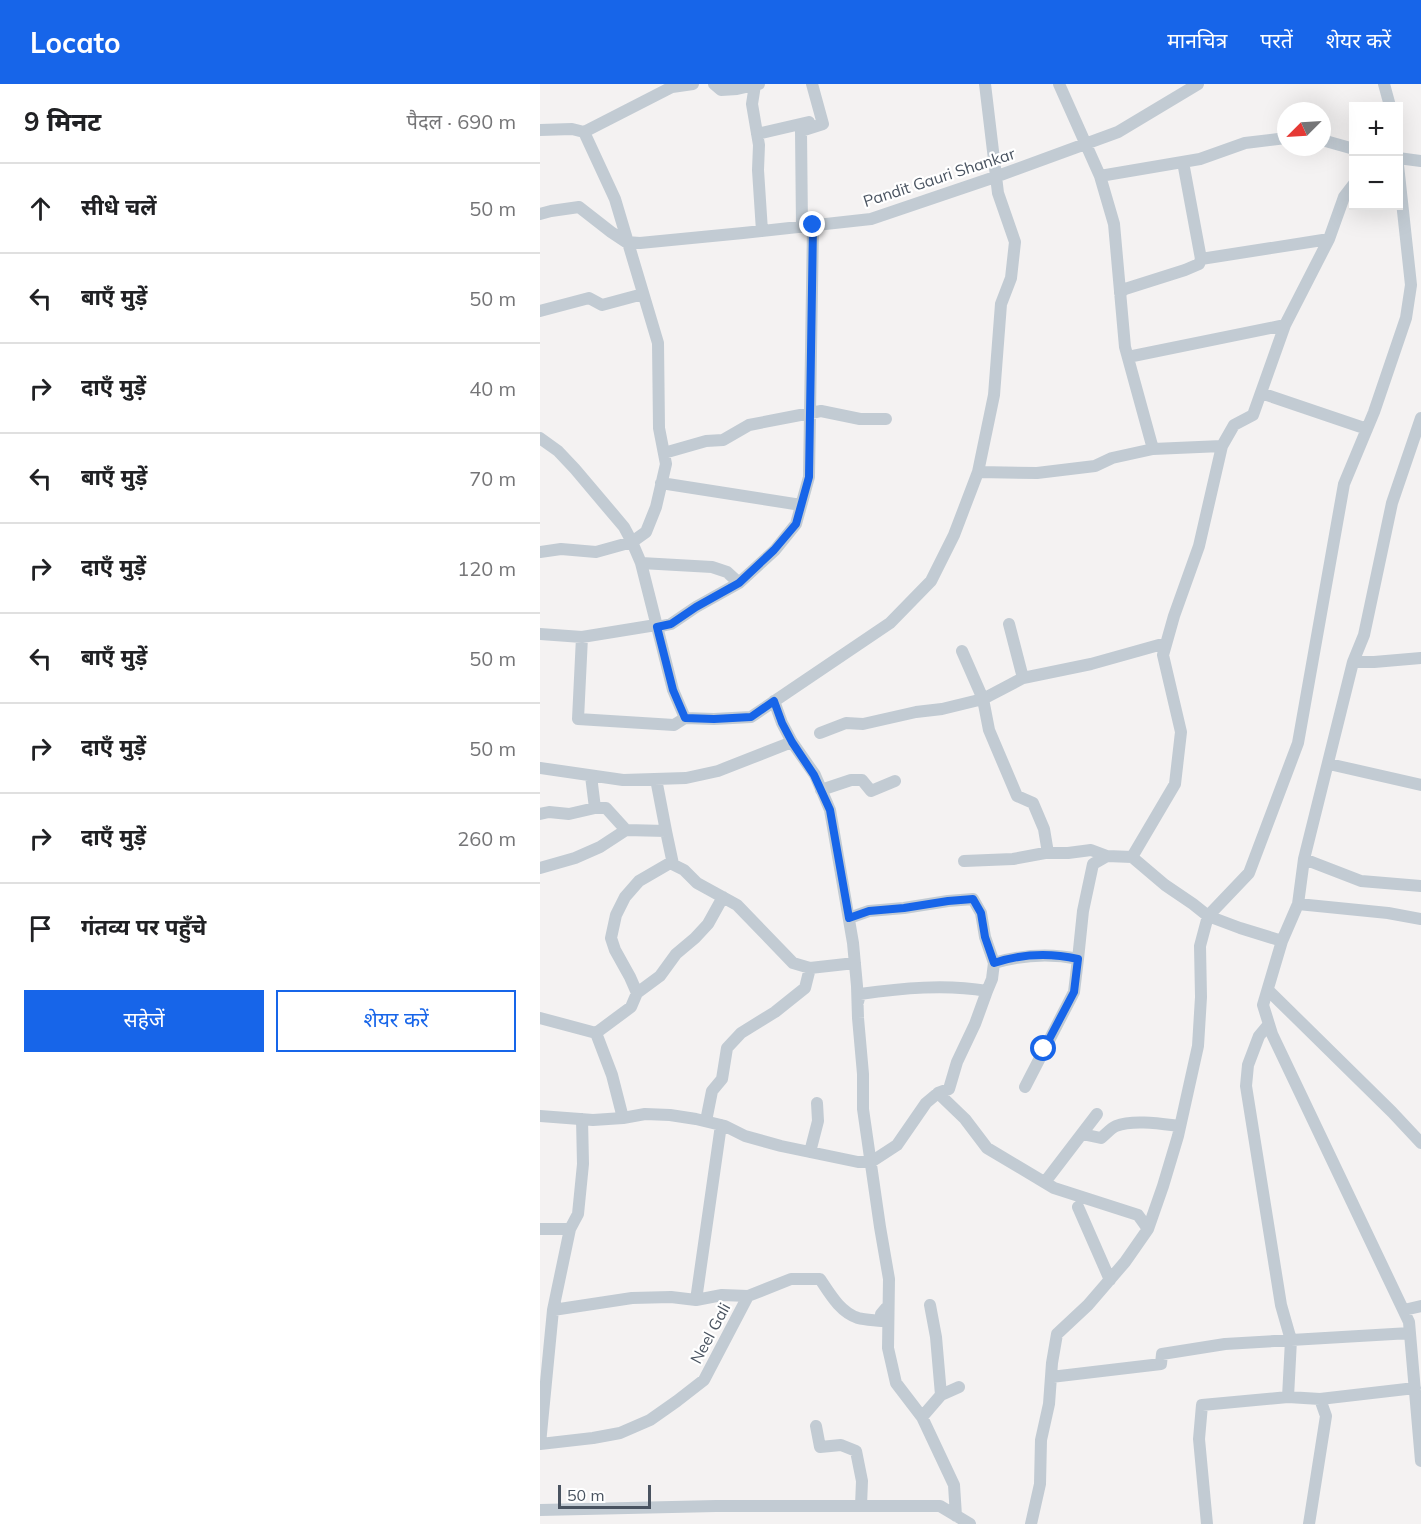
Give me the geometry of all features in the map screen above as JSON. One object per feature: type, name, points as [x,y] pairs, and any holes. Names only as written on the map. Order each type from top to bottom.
[{"type":"street","points":[[540,130],[572,129],[584,132],[666,87],[693,84]]},
{"type":"street","points":[[714,84],[721,90],[757,84],[752,104],[759,145],[758,171],[762,231]]},
{"type":"street","points":[[540,634],[582,637],[656,624],[657,627],[671,624],[739,583],[774,550],[796,524],[809,477],[810,413],[808,226],[801,131],[823,124],[812,84]]},
{"type":"street","points":[[582,637],[578,719],[674,725],[685,718],[751,717],[890,623],[931,582],[954,535],[978,472],[994,395],[1002,304],[1011,278],[1015,242],[998,193],[985,84]]},
{"type":"street","points":[[1059,84],[1100,176],[1114,224],[1125,347],[1153,449]]},
{"type":"street","name":"Pandit Gauri Shankar","points":[[627,242],[640,243],[871,219],[1118,132],[1198,84]]},
{"type":"street","points":[[1384,84],[1389,102]]},
{"type":"street","points":[[757,134],[822,119]]},
{"type":"street","points":[[540,552],[561,549],[596,552],[632,542],[646,532],[656,507],[666,464],[659,428],[658,343],[615,200],[584,132]]},
{"type":"street","points":[[1100,176],[1200,159],[1245,143],[1277,139]]},
{"type":"street","points":[[1331,143],[1349,148]]},
{"type":"street","points":[[1403,159],[1421,161]]},
{"type":"street","points":[[1120,293],[1125,289],[1199,264],[1201,259],[1183,162]]},
{"type":"street","points":[[1132,857],[1175,784],[1181,732],[1163,655],[1199,546],[1222,446],[1234,425],[1253,415],[1285,324],[1329,239],[1344,197],[1349,190]]},
{"type":"street","points":[[540,214],[579,207],[610,232],[627,242]]},
{"type":"street","points":[[1031,1524],[1040,1484],[1041,1440],[1057,1334],[1088,1305],[1110,1280],[1148,1229],[1180,1126],[1198,1046],[1201,997],[1200,946],[1208,916],[1249,873],[1298,743],[1344,484],[1367,429],[1406,318],[1411,285],[1403,210]]},
{"type":"street","points":[[1201,259],[1329,239]]},
{"type":"street","points":[[540,311],[589,298],[602,305],[643,294]]},
{"type":"street","points":[[1128,357],[1285,324]]},
{"type":"street","points":[[1261,393],[1367,429]]},
{"type":"street","points":[[664,453],[706,441],[723,440],[748,425],[821,411],[860,419],[886,419]]},
{"type":"street","points":[[1421,418],[1417,444],[1392,503],[1364,634],[1353,663],[1304,859],[1298,904],[1282,941],[1263,1005],[1272,1034],[1409,1322],[1421,1461]]},
{"type":"street","points":[[540,438],[558,451],[575,469],[624,527],[632,542],[641,563],[673,690],[685,718]]},
{"type":"street","points":[[978,472],[1037,473],[1095,466],[1112,458],[1153,449],[1222,446]]},
{"type":"street","points":[[662,483],[801,505]]},
{"type":"street","points":[[641,563],[712,567],[727,572],[739,583]]},
{"type":"street","points":[[1009,624],[1023,678]]},
{"type":"street","points":[[820,733],[846,723],[863,724],[983,699],[1023,678],[1091,664],[1166,644]]},
{"type":"street","points":[[962,651],[983,699],[992,739],[1017,796],[1033,803],[1044,829],[1048,853]]},
{"type":"street","points":[[1353,663],[1421,658]]},
{"type":"street","points":[[774,701],[782,723],[814,775],[830,810],[855,963],[864,1074],[863,1109],[890,1279],[888,1348],[896,1383],[922,1417],[954,1485],[956,1516]]},
{"type":"street","points":[[540,768],[623,780],[686,778],[717,771],[792,742]]},
{"type":"street","points":[[1329,764],[1421,785]]},
{"type":"street","points":[[591,776],[595,808]]},
{"type":"street","points":[[656,779],[673,864]]},
{"type":"street","points":[[821,790],[851,780],[862,780],[872,791],[894,782]]},
{"type":"street","points":[[540,814],[549,812],[569,814],[606,808],[626,830]]},
{"type":"street","points":[[540,868],[600,847],[626,830],[666,831]]},
{"type":"street","points":[[964,861],[1013,859],[1048,853],[1091,850],[1107,856],[1132,857],[1165,885],[1208,916],[1282,941]]},
{"type":"street","points":[[1025,1087],[1074,992],[1083,911],[1093,864],[1107,856]]},
{"type":"street","points":[[1304,859],[1361,881],[1421,886]]},
{"type":"street","points":[[636,993],[611,938],[616,915],[625,897],[639,881],[670,863],[684,870],[697,883],[737,905],[793,963],[810,968],[855,963]]},
{"type":"street","points":[[540,1018],[596,1032],[631,1007],[636,993],[660,975],[676,954],[708,924],[723,897]]},
{"type":"street","points":[[540,1116],[593,1120],[645,1114],[670,1115],[706,1121],[745,1136],[810,1152],[858,1162],[871,1162],[897,1145],[926,1103],[938,1093],[949,1089],[957,1062],[975,1024],[992,979],[994,963],[985,937],[981,913],[973,899],[869,911],[849,918]]},
{"type":"street","points":[[1298,904],[1388,913],[1421,919]]},
{"type":"street","points":[[994,963],[1015,957],[1059,955],[1078,959]]},
{"type":"street","points":[[706,1121],[712,1091],[722,1079],[727,1048],[741,1034],[806,988],[810,968]]},
{"type":"street","points":[[858,1004],[860,994],[879,991],[940,987],[987,991]]},
{"type":"street","points":[[1268,990],[1421,1143]]},
{"type":"street","points":[[1269,1024],[1259,1035],[1248,1065],[1246,1086],[1281,1305],[1291,1340],[1288,1397]]},
{"type":"street","points":[[596,1032],[612,1075],[624,1118]]},
{"type":"street","points":[[938,1093],[965,1119],[987,1148],[1054,1188],[1138,1215],[1148,1229]]},
{"type":"street","points":[[810,1152],[818,1121],[817,1103]]},
{"type":"street","points":[[1045,1182],[1097,1114]]},
{"type":"street","points":[[540,1444],[553,1310],[570,1229],[578,1214],[583,1164],[582,1119]]},
{"type":"street","points":[[1082,1134],[1101,1138],[1116,1126],[1135,1123],[1180,1126]]},
{"type":"street","points":[[696,1300],[721,1125]]},
{"type":"street","points":[[1078,1207],[1110,1280]]},
{"type":"street","points":[[540,1229],[570,1229]]},
{"type":"street","name":"Neel Gali","points":[[540,1444],[620,1433],[650,1420],[704,1380],[748,1296],[791,1279],[820,1279],[834,1300],[846,1312],[858,1318],[882,1321],[881,1314],[889,1304]]},
{"type":"street","points":[[553,1310],[632,1298],[671,1297],[696,1300],[722,1295],[748,1296]]},
{"type":"street","points":[[930,1305],[936,1337],[941,1395]]},
{"type":"street","points":[[1404,1310],[1421,1306]]},
{"type":"street","points":[[1051,1377],[1161,1364],[1162,1354],[1225,1344],[1410,1333]]},
{"type":"street","points":[[922,1417],[941,1395],[958,1387]]},
{"type":"street","points":[[1207,1524],[1199,1439],[1202,1405],[1288,1397],[1320,1399],[1415,1388]]},
{"type":"street","points":[[1310,1524],[1326,1416],[1320,1399]]},
{"type":"street","points":[[816,1426],[820,1447],[841,1445],[856,1451],[862,1481],[861,1506]]},
{"type":"street","points":[[540,1510],[716,1506],[940,1506],[970,1524]]},
{"type":"route","points":[[813,225],[809,477],[796,524],[774,550],[739,583],[671,624],[657,627],[673,690],[685,718],[751,717],[774,701],[782,723],[814,775],[830,810],[849,918],[869,911],[973,899],[981,913],[985,937],[994,963],[1015,957],[1059,955],[1078,959],[1074,992],[1044,1049]]}]
